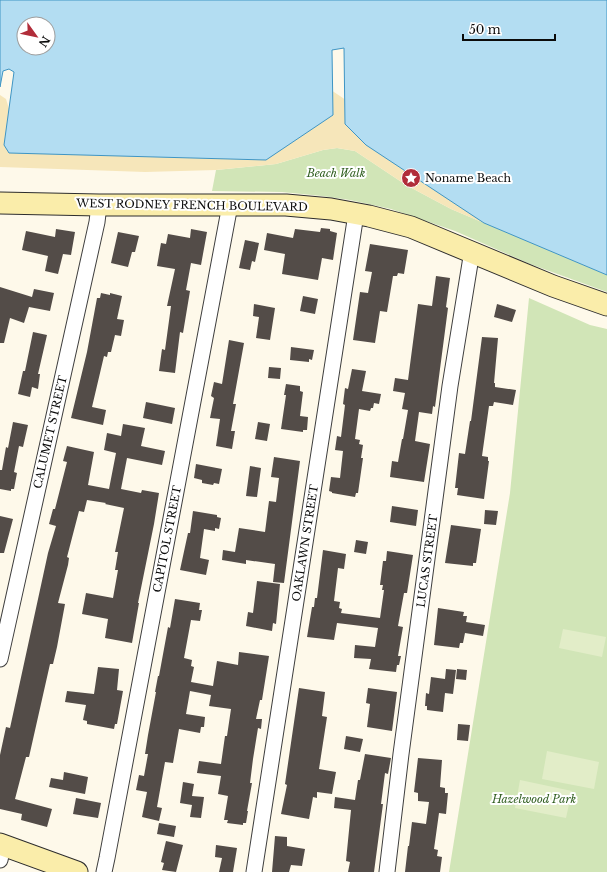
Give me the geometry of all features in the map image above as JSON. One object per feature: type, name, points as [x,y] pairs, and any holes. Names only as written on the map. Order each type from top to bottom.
[{"type":"main road","name":"WEST RODNEY FRENCH BOULEVARD","points":[[0,203],[99,205],[301,205],[356,214],[405,225],[472,251],[554,286],[607,305]]},
{"type":"main road","points":[[1,850],[77,872]]},
{"type":"street","name":"CALUMET STREET","points":[[0,660],[97,222],[99,205]]},
{"type":"street","name":"CAPITOL STREET","points":[[104,872],[230,205]]},
{"type":"street","name":"OAKLAWN STREET","points":[[254,872],[356,214]]},
{"type":"street","name":"LUCAS STREET","points":[[387,872],[402,746],[450,386],[472,251]]},
{"type":"green space","name":"Beach Walk","points":[[337,148],[355,151],[406,185],[451,209],[607,275],[607,292],[530,264],[455,231],[391,209],[350,200],[322,196],[282,192],[212,191],[216,170],[276,164],[323,150]]},
{"type":"green space","name":"Hazelwood Park","points":[[529,298],[590,325],[607,329],[607,872],[449,872],[510,493]]},
{"type":"green space","points":[[563,629],[606,637],[602,657],[559,648]]},
{"type":"green space","points":[[547,751],[599,762],[594,789],[542,779]]},
{"type":"green space","points":[[520,780],[572,791],[566,818],[515,808]]},
{"type":"sand","points":[[331,90],[607,275],[451,209],[406,185],[355,151],[337,148],[323,150],[276,164],[216,170],[145,172],[0,167],[0,95],[6,99],[11,115]]},
{"type":"water","points":[[0,0],[607,0],[607,275],[484,223],[366,145],[345,124],[344,48],[332,50],[333,115],[266,160],[9,153],[4,145],[14,72],[9,69],[3,71],[0,87]]},
{"type":"building","points":[[321,228],[330,229],[330,231],[337,233],[333,260],[322,258],[318,280],[282,274],[285,254],[264,250],[267,233],[293,238],[295,229],[320,232]]},
{"type":"building","points":[[56,229],[75,232],[71,255],[63,254],[58,274],[45,271],[48,256],[22,250],[26,231],[55,237]]},
{"type":"building","points":[[191,229],[207,232],[201,265],[191,263],[186,290],[190,291],[183,333],[180,332],[175,373],[159,371],[162,349],[165,350],[171,306],[167,306],[175,269],[157,266],[161,243],[166,244],[168,234],[190,238]]},
{"type":"building","points":[[118,232],[139,236],[135,252],[132,252],[128,267],[111,263]]},
{"type":"building","points":[[245,240],[259,243],[255,262],[252,261],[250,270],[239,268]]},
{"type":"building","points":[[370,244],[408,250],[404,274],[398,273],[397,276],[393,276],[387,312],[380,311],[375,343],[353,340],[360,292],[368,293],[372,272],[365,271]]},
{"type":"building","points":[[436,276],[450,278],[446,307],[448,308],[435,407],[433,406],[432,414],[419,412],[415,441],[430,444],[424,482],[390,477],[392,461],[398,462],[408,410],[402,409],[405,393],[393,391],[395,378],[408,380],[418,304],[432,306]]},
{"type":"building","points":[[0,287],[32,297],[34,289],[54,293],[50,311],[29,307],[24,323],[10,318],[4,343],[0,343]]},
{"type":"building","points":[[101,293],[110,295],[110,293],[122,296],[117,319],[124,320],[121,336],[115,335],[111,352],[108,352],[107,357],[104,356],[92,407],[106,410],[103,425],[71,418],[87,352],[97,298],[100,298]]},
{"type":"building","points":[[303,296],[318,299],[315,314],[300,311]]},
{"type":"building","points":[[254,304],[275,308],[270,340],[256,338],[259,317],[253,316]]},
{"type":"building","points":[[497,304],[516,310],[512,322],[494,317]]},
{"type":"building","points":[[33,332],[47,335],[38,374],[40,374],[38,389],[32,387],[30,397],[18,394],[23,371],[25,371]]},
{"type":"building","points":[[482,337],[498,338],[494,383],[495,387],[516,390],[513,405],[494,402],[493,406],[489,406],[482,456],[488,457],[489,461],[484,499],[457,495],[458,488],[455,488],[459,453],[465,454],[471,421]]},
{"type":"building","points":[[229,340],[244,343],[233,404],[236,404],[231,431],[235,431],[232,449],[216,446],[220,419],[210,418],[214,398],[211,396],[214,382],[222,384]]},
{"type":"building","points":[[291,347],[314,350],[312,360],[309,359],[309,362],[290,360]]},
{"type":"building","points":[[269,367],[281,368],[280,379],[268,378]]},
{"type":"building","points":[[352,369],[366,371],[362,391],[381,394],[379,404],[374,403],[373,408],[371,408],[370,411],[359,409],[355,439],[360,440],[359,444],[363,445],[361,458],[363,458],[358,493],[356,493],[355,497],[332,493],[329,491],[331,477],[340,478],[343,451],[335,450],[337,436],[341,437],[345,405],[343,404],[345,388],[348,389]]},
{"type":"building","points":[[286,384],[300,386],[300,391],[303,392],[300,416],[308,417],[307,430],[303,430],[303,432],[281,429],[286,395],[284,395]]},
{"type":"building","points":[[146,402],[175,408],[172,424],[143,418]]},
{"type":"building","points":[[13,422],[28,425],[23,447],[19,446],[14,472],[17,473],[14,489],[11,489],[11,491],[0,489],[0,470],[2,470],[6,447],[8,448]]},
{"type":"building","points":[[258,422],[270,424],[267,441],[255,439]]},
{"type":"building","points":[[123,424],[145,428],[141,446],[165,451],[162,465],[127,458],[121,489],[141,493],[142,490],[159,493],[132,643],[105,638],[108,619],[82,614],[86,593],[113,598],[118,570],[115,570],[118,552],[115,552],[124,508],[87,500],[84,512],[79,511],[67,557],[69,558],[68,565],[58,603],[65,604],[57,647],[53,664],[50,664],[29,757],[26,757],[15,799],[52,809],[47,827],[21,820],[22,814],[0,809],[0,755],[6,727],[10,728],[48,553],[56,526],[49,524],[53,509],[55,509],[67,462],[63,461],[67,446],[94,452],[88,485],[109,489],[116,453],[104,450],[107,433],[121,436]]},
{"type":"building","points":[[274,457],[300,461],[284,583],[273,582],[275,564],[246,560],[246,564],[222,560],[223,550],[235,552],[239,528],[265,532],[269,501],[276,502],[279,478],[271,477]]},
{"type":"building","points":[[196,464],[222,469],[219,484],[214,483],[213,485],[202,483],[202,480],[194,478]]},
{"type":"building","points":[[250,466],[261,468],[257,497],[246,496]]},
{"type":"building","points":[[392,506],[418,510],[416,526],[390,522]]},
{"type":"building","points":[[485,510],[498,511],[496,525],[484,524]]},
{"type":"building","points":[[193,511],[217,515],[217,517],[221,518],[219,529],[215,528],[215,531],[204,529],[200,558],[209,560],[206,575],[180,570],[188,533],[190,533]]},
{"type":"building","points":[[0,516],[13,519],[4,553],[0,553]]},
{"type":"building","points":[[451,525],[481,529],[476,563],[473,563],[473,566],[445,563]]},
{"type":"building","points":[[356,540],[368,542],[366,554],[354,552]]},
{"type":"building","points":[[323,550],[346,554],[344,569],[338,568],[334,601],[340,602],[339,608],[342,609],[341,613],[380,618],[384,590],[382,590],[383,585],[380,585],[383,561],[386,561],[387,551],[413,555],[407,593],[404,593],[398,626],[403,627],[398,656],[401,656],[396,672],[369,669],[371,659],[354,658],[355,645],[375,647],[378,628],[337,623],[334,640],[307,637],[312,607],[314,607],[315,598],[317,598]]},
{"type":"building","points":[[257,581],[280,584],[276,624],[273,623],[272,631],[246,626],[248,612],[253,613]]},
{"type":"building","points":[[175,599],[200,603],[199,610],[202,610],[200,621],[191,620],[184,658],[192,660],[191,666],[194,667],[191,682],[213,686],[217,661],[238,665],[239,652],[269,656],[262,700],[260,700],[256,719],[262,719],[261,729],[258,728],[250,783],[252,783],[248,811],[246,823],[243,823],[243,825],[227,823],[228,820],[224,820],[228,796],[218,794],[221,776],[197,773],[199,761],[221,764],[231,709],[209,706],[211,695],[190,691],[186,714],[205,717],[204,727],[201,727],[200,733],[179,729],[173,763],[165,762],[157,807],[162,808],[159,821],[142,817],[147,792],[136,790],[139,775],[144,776],[148,754],[145,754],[155,692],[168,627],[170,628]]},
{"type":"building","points":[[438,608],[464,612],[463,616],[467,616],[466,622],[485,625],[483,636],[465,633],[463,643],[460,643],[459,648],[434,645]]},
{"type":"building","points":[[98,667],[119,669],[117,690],[123,691],[117,724],[115,724],[114,729],[87,724],[87,721],[83,720],[86,705],[65,702],[67,691],[94,694]]},
{"type":"building","points":[[446,669],[456,670],[453,694],[445,693],[443,712],[427,710],[427,706],[425,706],[426,693],[429,694],[431,677],[445,679]]},
{"type":"building","points":[[457,669],[467,670],[466,680],[456,679]]},
{"type":"building","points":[[299,688],[325,692],[322,716],[327,717],[319,769],[336,772],[332,794],[317,792],[317,798],[313,797],[309,819],[281,814],[287,785],[285,784]]},
{"type":"building","points":[[368,688],[397,692],[392,731],[367,727],[370,704],[366,703]]},
{"type":"building","points":[[458,724],[470,725],[468,741],[457,740]]},
{"type":"building","points":[[346,736],[363,739],[360,752],[344,749]]},
{"type":"building","points":[[365,754],[391,758],[388,774],[385,773],[381,804],[383,804],[374,872],[348,872],[350,862],[346,861],[351,810],[334,808],[335,797],[355,800],[358,780],[360,780]]},
{"type":"building","points":[[418,758],[442,760],[440,787],[445,788],[445,793],[448,793],[446,814],[439,813],[434,849],[438,850],[437,856],[442,857],[440,872],[405,872],[412,822],[426,824],[429,802],[418,801],[418,793],[414,792]]},
{"type":"building","points":[[64,772],[88,777],[85,794],[49,787],[51,778],[63,780]]},
{"type":"building","points":[[183,782],[194,784],[192,796],[204,797],[201,818],[190,817],[192,805],[180,803]]},
{"type":"building","points":[[76,798],[101,803],[98,818],[73,814]]},
{"type":"building","points":[[159,823],[176,826],[174,837],[157,834]]},
{"type":"building","points":[[275,836],[287,837],[287,846],[305,849],[302,866],[291,865],[289,872],[272,872]]},
{"type":"building","points":[[166,841],[183,845],[176,872],[162,870],[164,863],[161,862]]},
{"type":"building","points":[[216,845],[237,848],[233,872],[219,872],[222,858],[215,857]]},
{"type":"place","name":"Noname Beach","points":[[411,178]]}]
